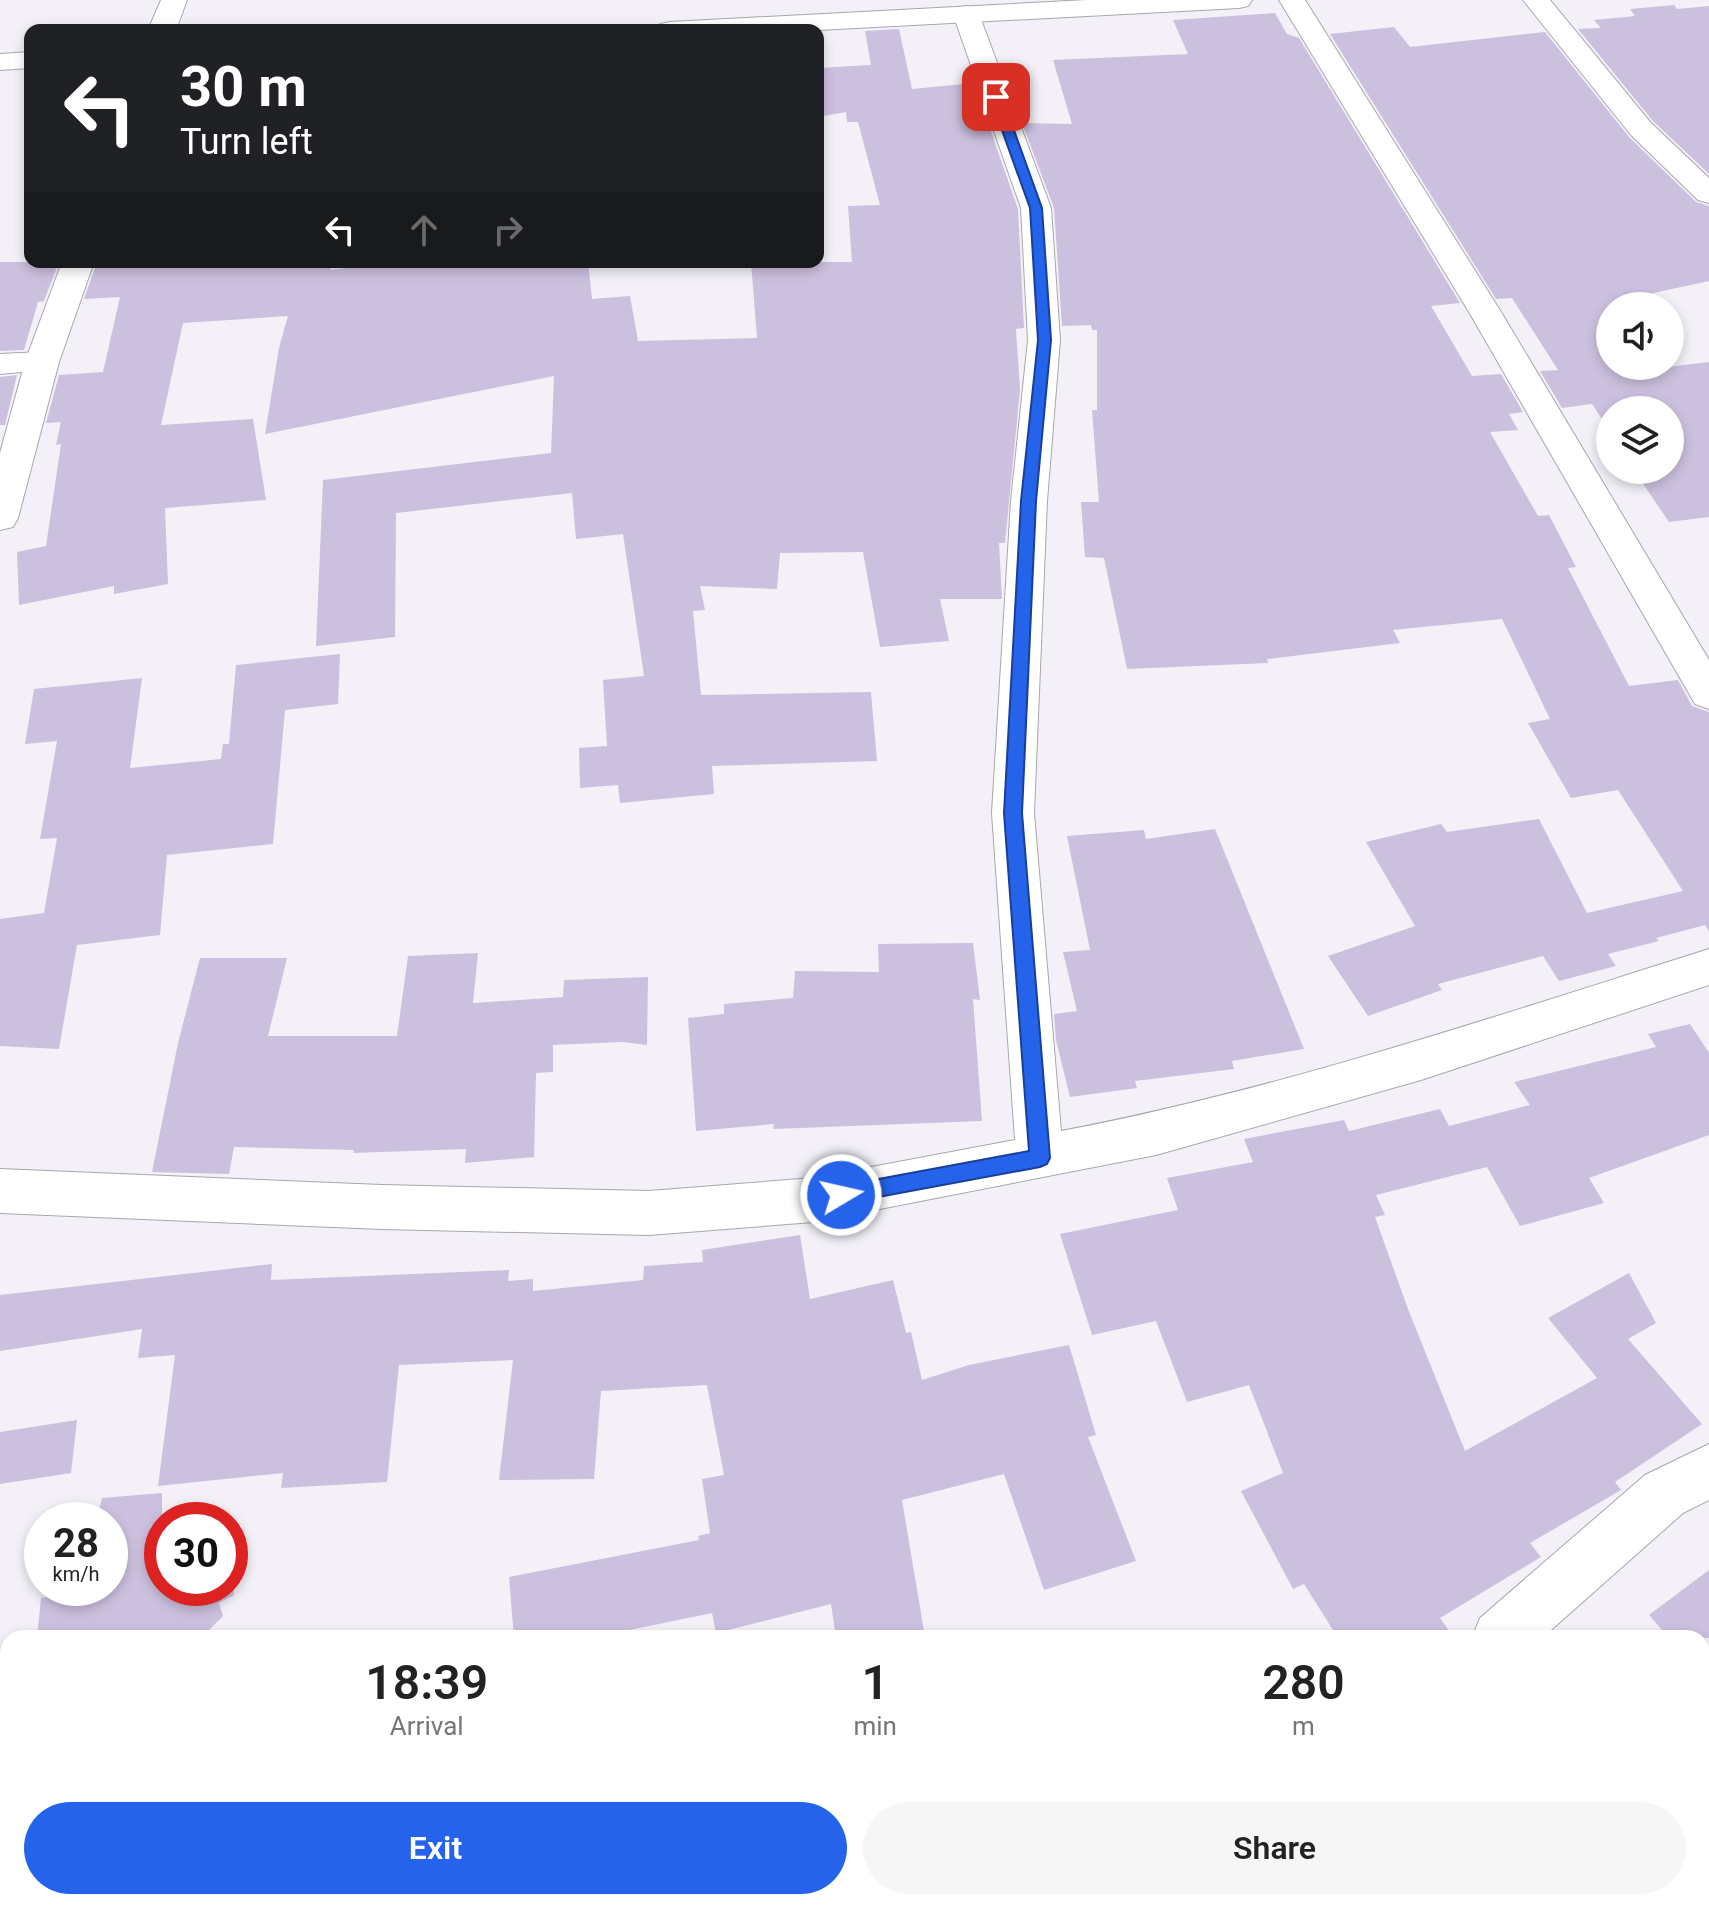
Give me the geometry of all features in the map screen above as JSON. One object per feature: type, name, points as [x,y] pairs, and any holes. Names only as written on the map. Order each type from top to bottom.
[{"type":"street","points":[[164,24],[174,0]]},
{"type":"street","points":[[781,24],[1239,0]]},
{"type":"street","points":[[1292,0],[1485,312],[1709,694]]},
{"type":"street","points":[[1536,0],[1641,129],[1709,194]]},
{"type":"street","points":[[966,14],[1036,208],[1037,222],[1044,340],[1029,501],[1013,813],[1040,1158]]},
{"type":"street","points":[[0,62],[24,60]]},
{"type":"street","points":[[0,518],[42,362],[76,268]]},
{"type":"street","points":[[0,364],[42,362]]},
{"type":"street","points":[[0,1191],[382,1207],[649,1213],[813,1200],[1156,1134],[1421,1060],[1709,967]]},
{"type":"street","points":[[1509,1630],[1664,1494],[1709,1471]]},
{"type":"building","points":[[1674,5],[1677,9],[1709,6],[1709,174],[1653,121],[1578,29],[1601,28],[1594,20],[1635,16],[1630,9]]},
{"type":"building","points":[[1275,13],[1287,34],[1299,38],[1460,303],[1431,306],[1472,376],[1501,374],[1523,412],[1509,414],[1518,430],[1490,432],[1538,516],[1549,515],[1576,567],[1568,568],[1629,686],[1678,680],[1692,706],[1709,712],[1709,931],[1705,925],[1608,954],[1616,966],[1559,981],[1543,956],[1438,984],[1442,990],[1368,1016],[1328,956],[1415,926],[1366,842],[1441,824],[1447,832],[1539,819],[1587,913],[1683,891],[1618,790],[1571,798],[1528,723],[1550,719],[1502,619],[1393,630],[1400,643],[1267,659],[1268,663],[1127,669],[1104,558],[1085,557],[1081,502],[1099,502],[1092,410],[1097,410],[1097,330],[1092,330],[1091,325],[1062,326],[1054,208],[1022,123],[1072,124],[1053,60],[1188,54],[1173,20]]},
{"type":"building","points":[[1394,27],[1410,47],[1545,32],[1629,137],[1696,202],[1709,206],[1709,281],[1658,292],[1596,292],[1596,380],[1684,380],[1684,365],[1709,362],[1709,517],[1669,522],[1643,484],[1684,484],[1684,396],[1596,396],[1596,410],[1592,404],[1562,408],[1540,371],[1558,370],[1512,298],[1496,299],[1330,34]]},
{"type":"building","points":[[899,29],[912,89],[974,83],[1018,209],[1024,328],[1016,329],[1020,390],[1005,543],[999,543],[1002,599],[940,599],[949,641],[880,647],[863,552],[780,553],[777,589],[700,586],[705,610],[693,611],[701,695],[871,692],[877,761],[712,766],[714,794],[620,803],[618,785],[580,788],[579,748],[607,746],[603,680],[644,676],[623,534],[576,539],[572,493],[396,513],[395,637],[316,646],[323,480],[551,453],[554,376],[265,434],[279,348],[288,316],[183,323],[161,425],[253,419],[266,500],[165,508],[168,584],[114,594],[114,586],[19,605],[17,552],[46,546],[61,444],[56,445],[61,422],[46,423],[59,375],[103,372],[120,297],[84,299],[95,268],[589,268],[592,299],[630,296],[638,341],[757,338],[751,268],[824,268],[824,262],[852,262],[848,206],[880,205],[858,122],[847,122],[846,112],[824,116],[824,68],[871,65],[865,31]]},
{"type":"building","points":[[0,262],[24,262],[24,268],[57,268],[44,301],[38,302],[24,350],[0,351]]},
{"type":"building","points":[[17,375],[5,425],[0,425],[0,377]]},
{"type":"building","points":[[340,654],[338,704],[285,710],[273,844],[167,855],[160,935],[77,945],[59,1049],[0,1046],[0,919],[44,913],[57,838],[40,839],[57,741],[25,744],[34,689],[142,678],[130,768],[221,759],[223,744],[229,744],[236,665]]},
{"type":"building","points":[[1215,829],[1304,1049],[1232,1061],[1234,1069],[1135,1081],[1137,1088],[1070,1097],[1056,1040],[1054,1014],[1077,1011],[1063,952],[1090,950],[1067,836],[1144,830],[1146,839]]},
{"type":"building","points":[[973,943],[980,1000],[973,999],[982,1121],[773,1129],[774,1124],[696,1131],[688,1018],[724,1014],[724,1004],[793,998],[795,971],[879,972],[878,944]]},
{"type":"building","points":[[478,953],[473,1003],[563,997],[564,980],[648,977],[647,1045],[623,1042],[553,1045],[553,1072],[536,1073],[534,1157],[465,1163],[466,1149],[353,1153],[354,1150],[234,1147],[229,1174],[152,1172],[178,1043],[200,958],[287,958],[268,1036],[397,1036],[408,956]]},
{"type":"building","points":[[1690,1024],[1709,1053],[1709,1135],[1589,1178],[1604,1203],[1520,1226],[1487,1167],[1376,1195],[1385,1215],[1375,1217],[1465,1451],[1597,1378],[1548,1318],[1629,1273],[1656,1323],[1628,1339],[1702,1424],[1615,1482],[1621,1490],[1530,1543],[1541,1557],[1440,1618],[1448,1630],[1333,1630],[1304,1584],[1293,1589],[1241,1491],[1283,1473],[1249,1385],[1187,1402],[1156,1321],[1092,1335],[1060,1234],[1178,1210],[1167,1178],[1253,1162],[1244,1139],[1344,1120],[1349,1131],[1440,1109],[1449,1126],[1530,1105],[1514,1082],[1656,1047],[1648,1034]]},
{"type":"building","points":[[800,1235],[810,1299],[893,1280],[906,1333],[911,1332],[922,1380],[969,1365],[1069,1345],[1096,1435],[1088,1437],[1136,1561],[1044,1590],[1004,1474],[902,1500],[924,1630],[835,1630],[831,1604],[728,1630],[715,1630],[712,1613],[630,1630],[513,1630],[509,1577],[699,1540],[698,1536],[710,1533],[702,1479],[724,1475],[707,1385],[601,1391],[594,1479],[499,1480],[513,1360],[399,1365],[387,1482],[281,1488],[283,1473],[158,1486],[175,1355],[138,1358],[142,1329],[0,1351],[0,1295],[272,1264],[271,1280],[509,1270],[508,1281],[533,1279],[533,1291],[643,1280],[644,1266],[703,1262],[702,1250]]},
{"type":"building","points":[[77,1420],[71,1473],[0,1484],[0,1432]]},
{"type":"building","points":[[162,1493],[162,1502],[144,1502],[144,1606],[220,1606],[223,1616],[209,1630],[38,1630],[40,1606],[128,1606],[128,1502],[101,1502],[102,1498]]},
{"type":"building","points":[[1709,1570],[1709,1630],[1662,1630],[1649,1615]]},
{"type":"route","points":[[841,1195],[1040,1158],[1013,813],[1029,501],[1044,340],[1036,208],[996,97]]}]
